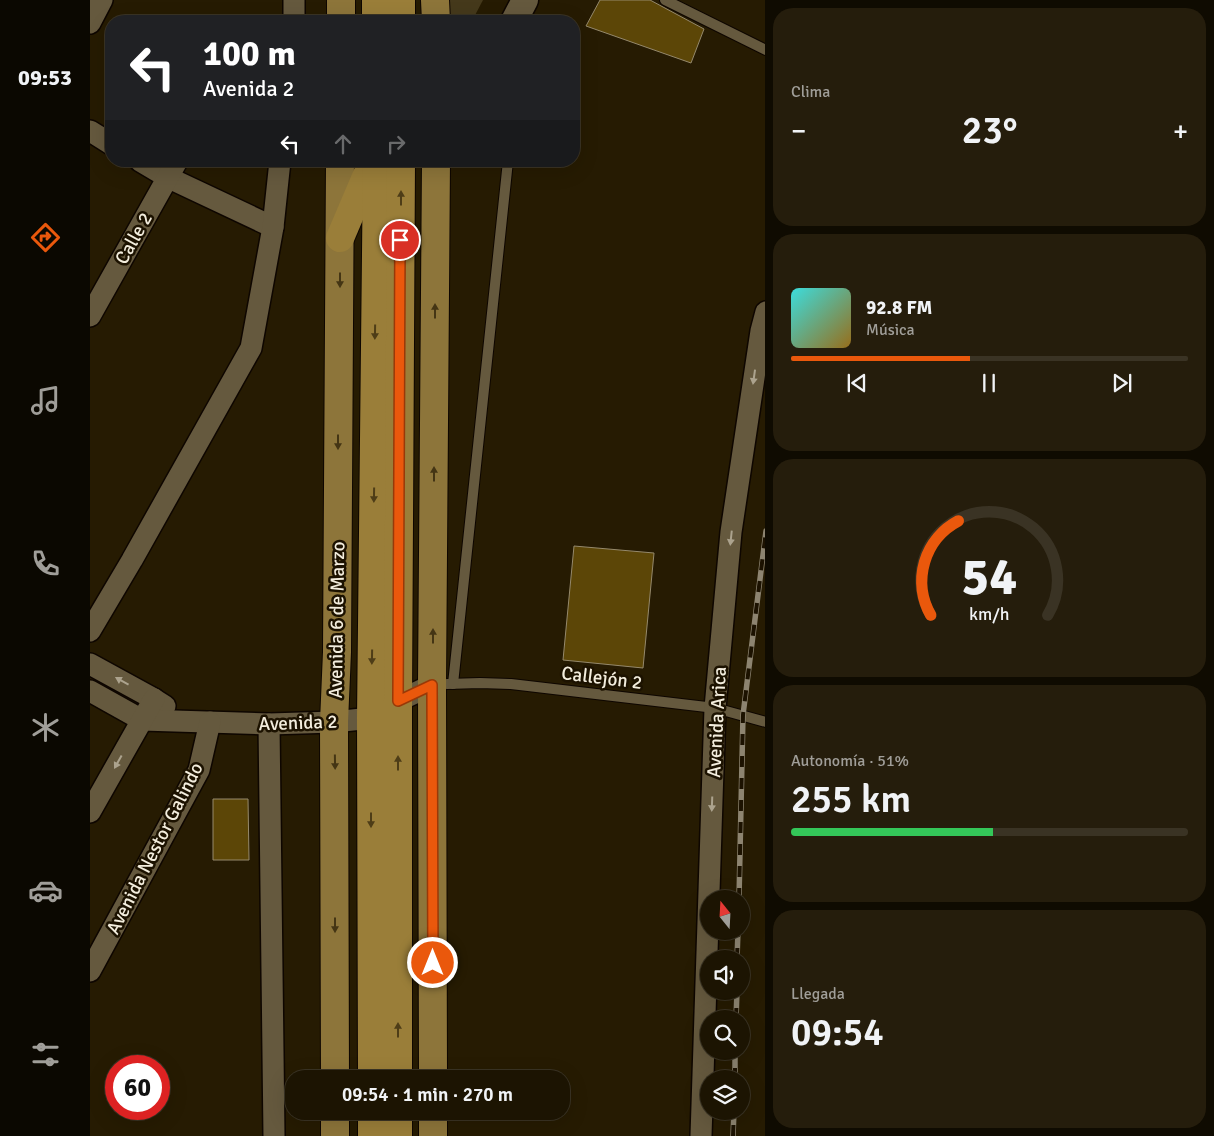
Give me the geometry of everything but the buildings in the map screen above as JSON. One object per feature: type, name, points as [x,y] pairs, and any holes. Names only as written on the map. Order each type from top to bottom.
[{"type":"highway","points":[[376,0],[376,15]]},
{"type":"highway","points":[[401,0],[401,15]]},
{"type":"highway","points":[[340,238],[370,167]]},
{"type":"highway","name":"Avenida 6 de Marzo","points":[[372,1070],[371,718],[377,167]]},
{"type":"highway","points":[[398,1070],[401,167]]},
{"type":"highway","points":[[372,1120],[372,1136]]},
{"type":"highway","points":[[398,1120],[398,1136]]},
{"type":"main road","points":[[341,0],[341,15]]},
{"type":"main road","points":[[436,0],[436,15]]},
{"type":"main road","name":"Avenida 6 de Marzo","points":[[335,1070],[334,722],[337,652],[340,167]]},
{"type":"main road","points":[[433,1070],[442,684],[436,167]]},
{"type":"main road","points":[[335,1120],[335,1136]]},
{"type":"main road","points":[[433,1120],[433,1136]]},
{"type":"street","points":[[90,23],[102,0]]},
{"type":"street","points":[[294,0],[294,15]]},
{"type":"street","points":[[517,15],[525,0]]},
{"type":"street","points":[[90,131],[105,140]]},
{"type":"street","points":[[90,631],[252,348],[273,227],[279,167]]},
{"type":"street","points":[[172,169],[273,227]]},
{"type":"street","name":"Calle 2","points":[[90,316],[172,169]]},
{"type":"street","name":"Avenida Arica","points":[[701,1136],[715,708],[731,532],[765,312]]},
{"type":"street","name":"Avenida 2","points":[[90,664],[154,699],[186,720]]},
{"type":"street","name":"Avenida 2","points":[[90,692],[142,720],[269,724],[334,722],[371,718],[398,701],[442,684]]},
{"type":"street","points":[[90,812],[154,699]]},
{"type":"street","name":"Avenida Nestor Galindo","points":[[90,971],[199,770],[210,722]]},
{"type":"street","points":[[269,724],[274,1136]]},
{"type":"lane","points":[[524,15],[525,0]]},
{"type":"lane","points":[[664,0],[765,50]]},
{"type":"lane","points":[[442,684],[507,167]]},
{"type":"lane","name":"Callejón 2","points":[[442,684],[510,684],[715,708],[765,722]]},
{"type":"shaded area","points":[[447,0],[483,0],[475,15],[447,15]]},
{"type":"railway","points":[[739,890],[743,715],[765,539]]},
{"type":"railway","points":[[737,950],[738,940]]},
{"type":"railway","points":[[736,1010],[737,1000]]},
{"type":"railway","points":[[735,1060],[735,1070]]},
{"type":"railway","points":[[733,1136],[734,1120]]},
{"type":"route","points":[[400,240],[398,701],[432,685],[433,963]]}]
